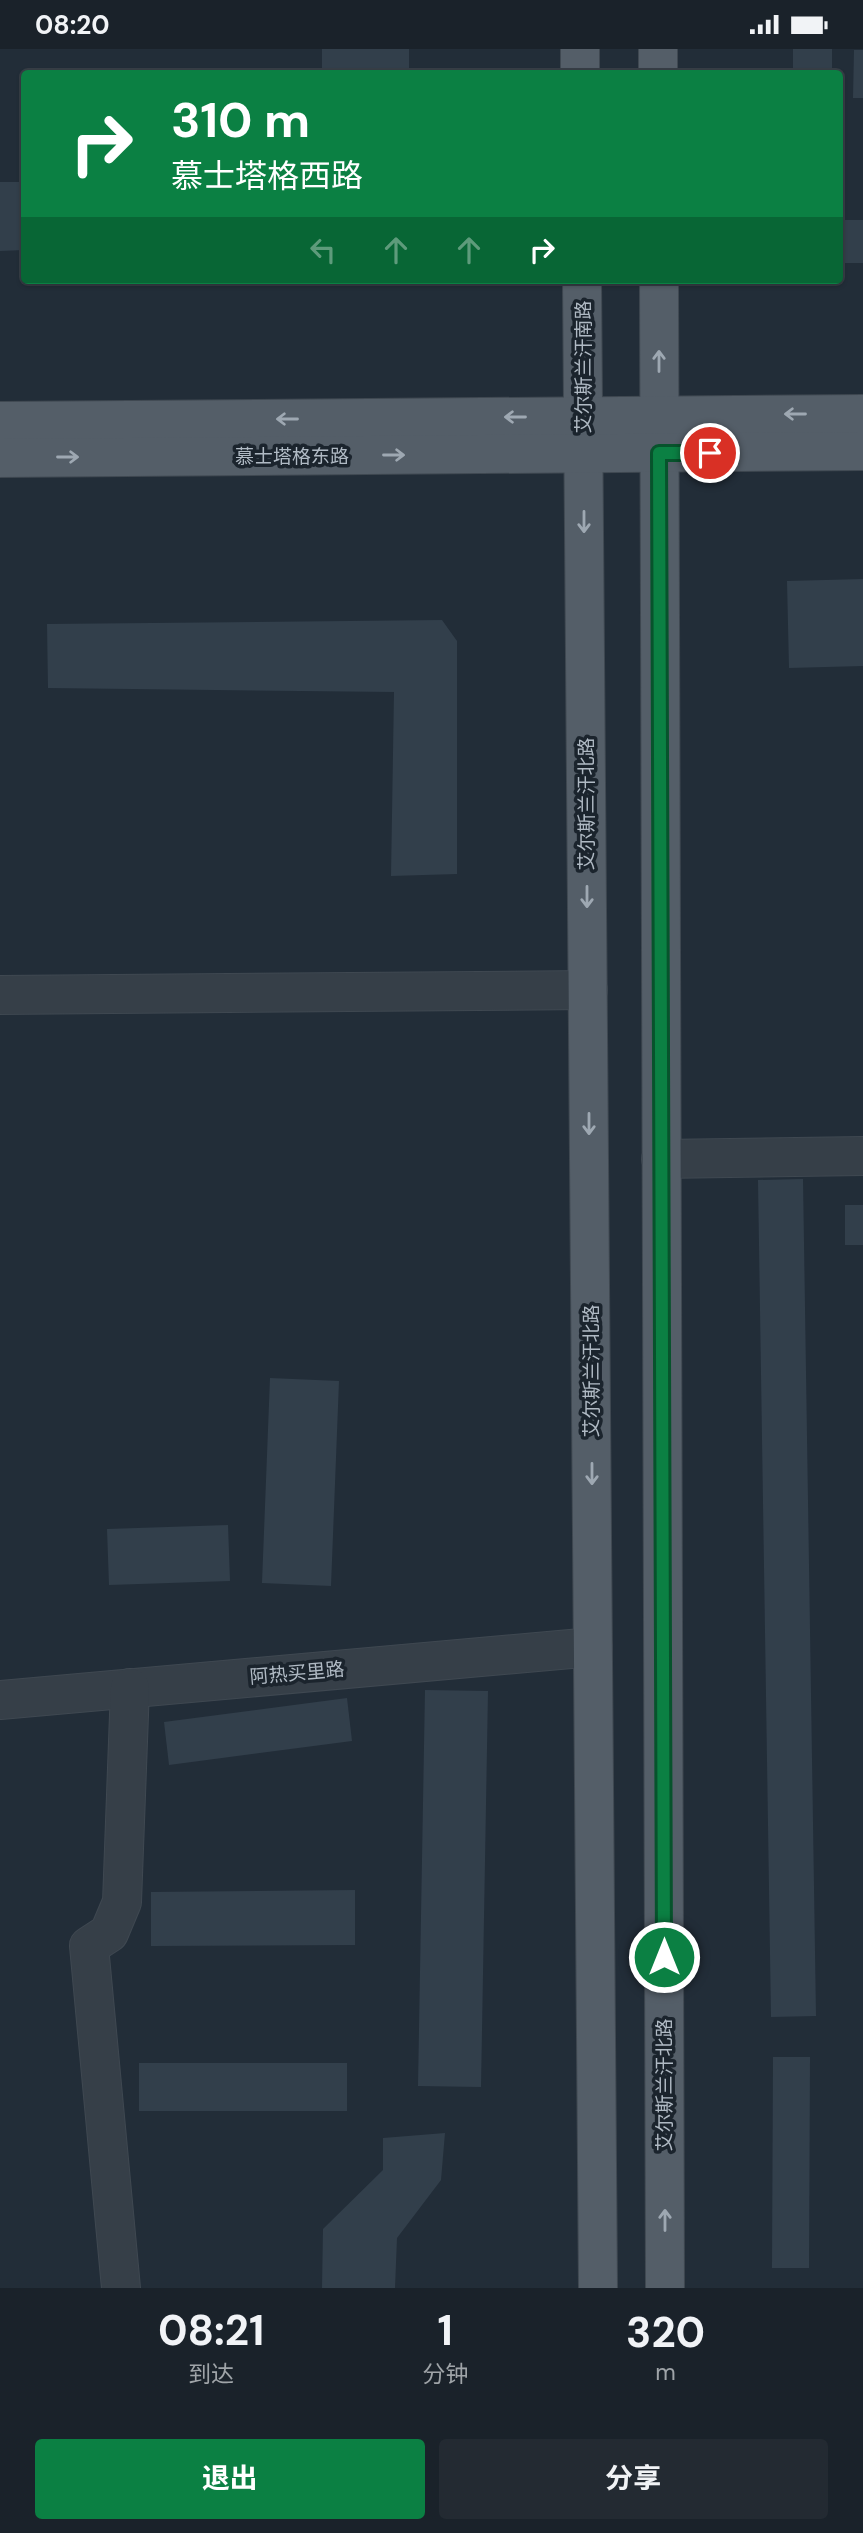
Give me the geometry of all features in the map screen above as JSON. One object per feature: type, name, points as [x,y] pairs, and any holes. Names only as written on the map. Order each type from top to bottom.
[{"type":"main road","points":[[580,49],[580,70]]},
{"type":"main road","points":[[658,49],[658,70]]},
{"type":"main road","name":"艾尔斯兰汗南路","points":[[582,284],[583,454]]},
{"type":"main road","points":[[659,284],[659,453]]},
{"type":"main road","name":"慕士塔格东路","points":[[0,421],[863,414]]},
{"type":"main road","name":"慕士塔格东路","points":[[0,458],[863,451]]},
{"type":"main road","name":"艾尔斯兰汗北路","points":[[659,453],[665,2288]]},
{"type":"main road","name":"艾尔斯兰汗北路","points":[[583,454],[598,2288]]},
{"type":"street","points":[[0,995],[588,990]]},
{"type":"street","points":[[661,1159],[863,1156]]},
{"type":"street","name":"阿热买里路","points":[[0,1700],[593,1647]]},
{"type":"street","points":[[121,2288],[89,1946],[109,1933],[122,1902],[130,1688]]},
{"type":"building","points":[[322,49],[409,49],[409,70],[322,70]]},
{"type":"building","points":[[793,49],[832,49],[832,70],[793,70]]},
{"type":"building","points":[[854,50],[863,50],[863,98],[853,98]]},
{"type":"building","points":[[0,182],[21,182],[21,250],[0,251]]},
{"type":"building","points":[[843,220],[863,220],[863,263],[843,263]]},
{"type":"building","points":[[863,579],[863,666],[789,668],[787,581]]},
{"type":"building","points":[[442,620],[457,641],[457,874],[391,876],[394,692],[48,688],[47,624]]},
{"type":"building","points":[[803,1179],[816,2016],[771,2017],[758,1180]]},
{"type":"building","points":[[845,1205],[863,1205],[863,1245],[845,1245]]},
{"type":"building","points":[[270,1378],[339,1381],[331,1586],[262,1583]]},
{"type":"building","points":[[228,1525],[230,1581],[109,1585],[107,1529]]},
{"type":"building","points":[[425,1690],[488,1691],[481,2087],[418,2086]]},
{"type":"building","points":[[347,1698],[352,1741],[169,1765],[164,1722]]},
{"type":"building","points":[[355,1890],[355,1945],[151,1946],[151,1892]]},
{"type":"building","points":[[773,2057],[810,2057],[809,2268],[772,2268]]},
{"type":"building","points":[[139,2063],[347,2063],[347,2111],[139,2111]]},
{"type":"building","points":[[445,2133],[441,2180],[397,2238],[395,2288],[322,2288],[323,2229],[383,2170],[383,2138]]},
{"type":"route","points":[[664,1957],[659,453],[710,453]]}]
